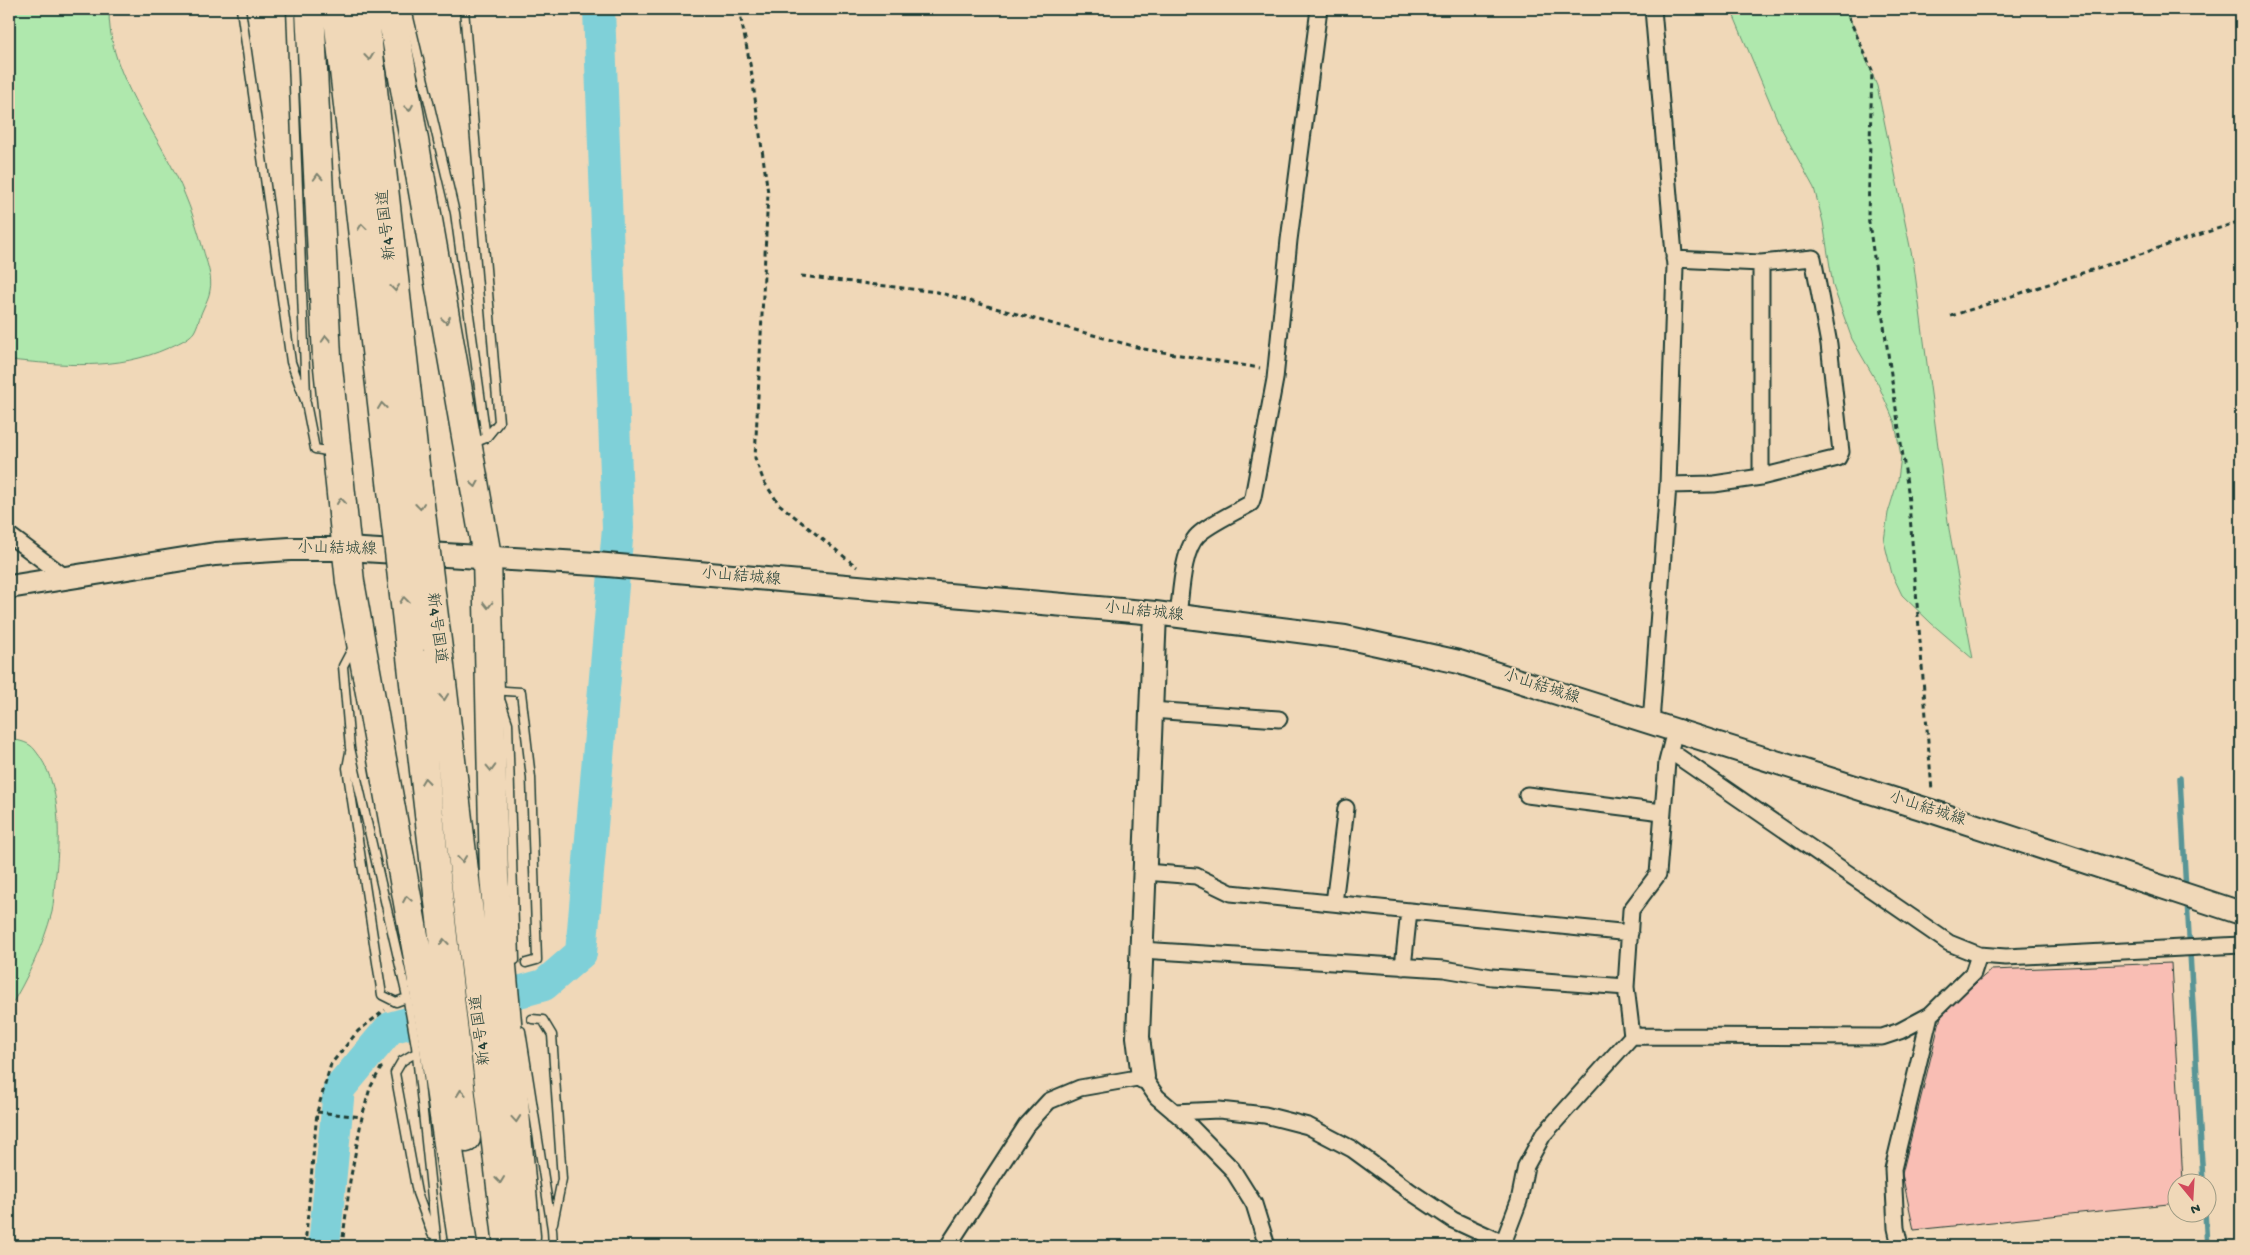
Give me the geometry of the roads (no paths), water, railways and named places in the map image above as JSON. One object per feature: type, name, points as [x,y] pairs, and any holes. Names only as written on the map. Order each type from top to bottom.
[{"type":"highway","points":[[310,9],[327,357],[346,549],[359,636],[422,997]]},
{"type":"highway","name":"新4号国道","points":[[337,9],[401,456],[438,649],[508,1246]]},
{"type":"highway","name":"新4号国道","points":[[364,9],[401,456],[410,648],[422,997],[429,1044],[477,1246]]},
{"type":"highway","points":[[391,9],[477,441],[487,556],[494,876],[514,969],[520,1021],[525,1246]]},
{"type":"highway","points":[[429,1044],[445,1246]]},
{"type":"main road","name":"小山結城線","points":[[9,587],[215,554],[290,549],[346,549],[596,564],[1178,616],[1371,642],[1459,662],[1651,723],[1672,741],[1934,812],[2241,913]]},
{"type":"main road","points":[[1143,1077],[1138,1037],[1155,614]]},
{"type":"street","points":[[1178,616],[1190,545],[1198,534],[1251,503],[1254,497],[1276,371],[1289,240],[1319,9]]},
{"type":"street","points":[[1651,723],[1668,485],[1674,259],[1653,9]]},
{"type":"street","points":[[1668,485],[1714,484],[1761,477],[1838,458],[1841,452],[1829,344],[1813,258],[1761,263],[1674,259]]},
{"type":"street","points":[[1761,263],[1761,477]]},
{"type":"street","points":[[9,535],[65,577]]},
{"type":"street","points":[[1151,710],[1279,719]]},
{"type":"street","points":[[1632,1036],[1626,987],[1631,910],[1658,874],[1667,762],[1672,741],[1949,943],[1979,955],[2006,957],[2241,945]]},
{"type":"street","points":[[1527,796],[1662,812]]},
{"type":"street","points":[[1334,904],[1346,808]]},
{"type":"street","points":[[1145,872],[1196,876],[1231,893],[1630,933]]},
{"type":"street","points":[[1403,966],[1409,911]]},
{"type":"street","points":[[1141,950],[1444,969],[1492,977],[1626,987]]},
{"type":"street","points":[[1174,1112],[1219,1110],[1266,1116],[1308,1126],[1352,1149],[1453,1220],[1503,1245],[1519,1201],[1526,1166],[1543,1135],[1632,1036],[1882,1037],[1900,1031],[1930,1015],[1973,973],[1979,955]]},
{"type":"street","points":[[1900,1246],[1896,1228],[1893,1170],[1930,1015]]},
{"type":"street","points":[[948,1246],[1026,1126],[1049,1101],[1080,1088],[1143,1077],[1157,1097],[1232,1169],[1254,1204],[1267,1246]]},
{"type":"lane","points":[[240,9],[291,362],[306,403]]},
{"type":"lane","points":[[291,9],[306,403],[315,449],[336,453]]},
{"type":"lane","points":[[407,9],[455,213],[477,441]]},
{"type":"lane","points":[[464,9],[499,422],[477,441]]},
{"type":"lane","points":[[359,636],[343,666],[350,748],[422,997],[429,1044],[402,1061],[395,1073],[417,1194],[445,1246]]},
{"type":"lane","points":[[489,689],[521,692],[532,778],[537,960],[514,969]]},
{"type":"lane","points":[[350,748],[347,768],[382,995],[396,1002],[422,997]]},
{"type":"lane","points":[[552,1229],[562,1179],[552,1035],[543,1020],[520,1021],[553,1246]]},
{"type":"waterway","points":[[324,1246],[339,1089],[390,1028],[544,985],[581,953],[618,528],[599,9]]},
{"type":"waterway","points":[[2180,778],[2186,891]]},
{"type":"waterway","points":[[2187,900],[2202,1172]]},
{"type":"waterway","points":[[2206,1222],[2207,1246]]}]
